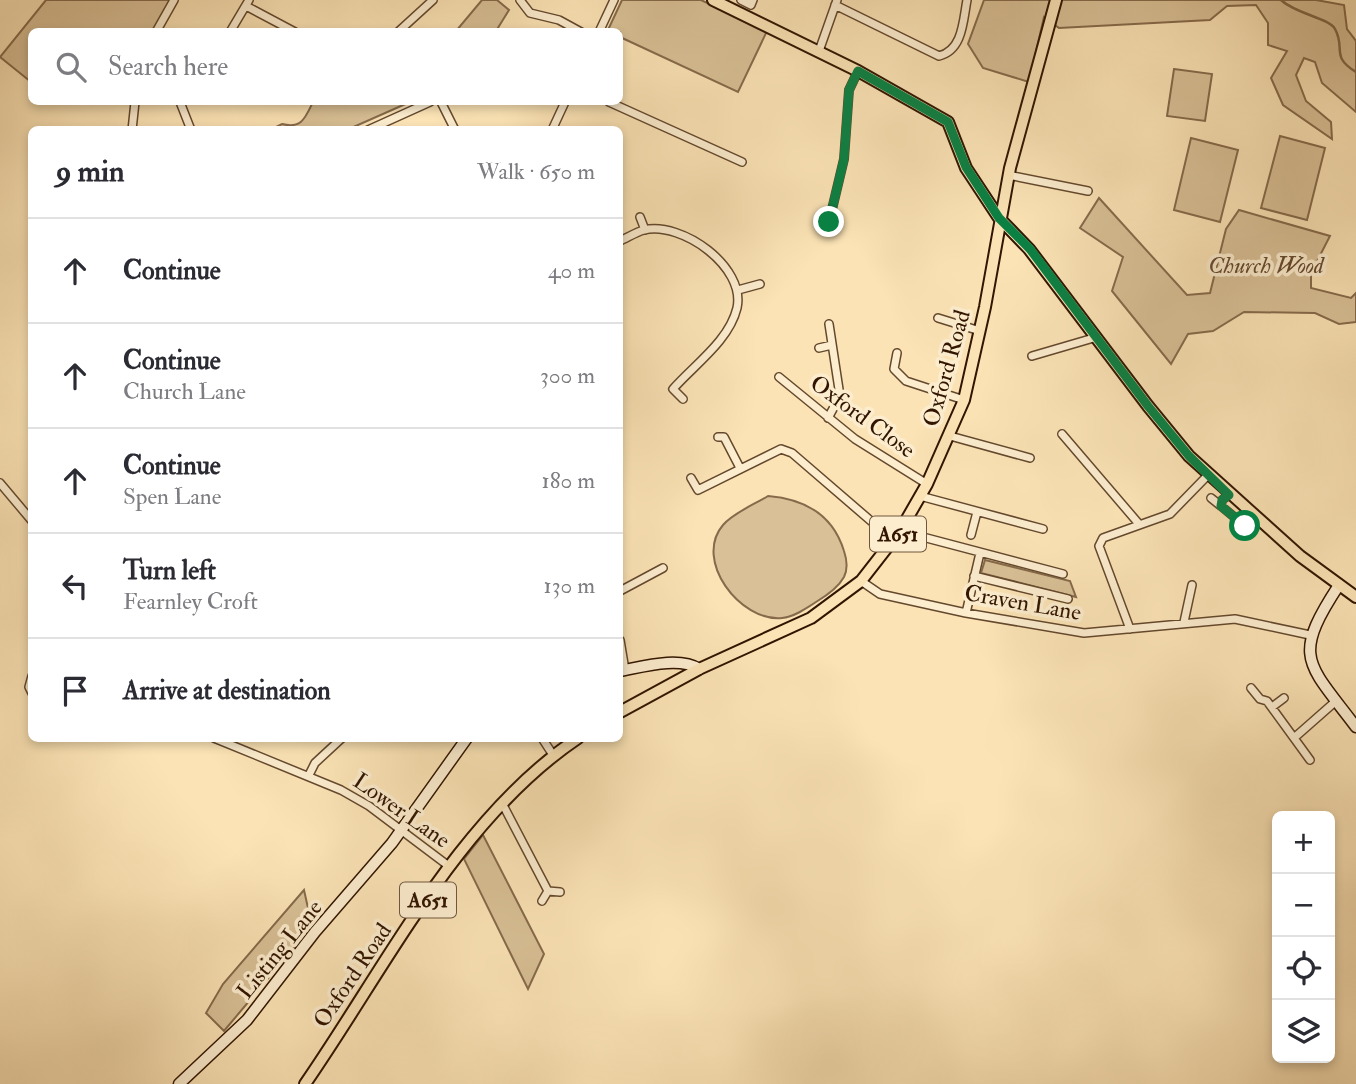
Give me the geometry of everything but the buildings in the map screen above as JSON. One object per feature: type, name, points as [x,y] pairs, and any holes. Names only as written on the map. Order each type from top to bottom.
[{"type":"main road","points":[[713,0],[858,71],[948,122],[966,167],[999,218],[1030,249],[1148,406],[1229,495],[1356,597]]},
{"type":"main road","name":"Oxford Road","points":[[623,710],[699,669],[796,627],[861,581],[900,530],[927,484],[964,400],[996,251],[999,218],[1008,176],[1056,0]]},
{"type":"main road","name":"Oxford Road","points":[[305,1084],[450,867],[502,803],[553,755],[572,742]]},
{"type":"street","points":[[158,28],[174,0]]},
{"type":"street","points":[[402,28],[433,0]]},
{"type":"street","points":[[520,0],[530,13],[559,20],[574,28]]},
{"type":"street","points":[[601,28],[614,0]]},
{"type":"street","points":[[741,0],[751,5],[753,0]]},
{"type":"street","points":[[819,51],[836,2],[939,56],[948,54],[957,46],[967,0]]},
{"type":"street","points":[[232,28],[247,3],[288,28]]},
{"type":"street","points":[[829,222],[844,159],[849,90],[858,71]]},
{"type":"street","points":[[132,126],[135,105]]},
{"type":"street","points":[[181,105],[189,126]]},
{"type":"street","points":[[377,126],[423,105]]},
{"type":"street","points":[[443,105],[453,126]]},
{"type":"street","points":[[553,126],[564,105]]},
{"type":"street","points":[[616,105],[742,162]]},
{"type":"street","points":[[1008,176],[1088,191]]},
{"type":"street","points":[[640,217],[645,230]]},
{"type":"street","points":[[623,240],[645,230],[664,230],[689,238],[722,265],[738,290],[737,308],[723,337],[673,388],[683,400]]},
{"type":"street","points":[[738,290],[760,284]]},
{"type":"street","points":[[938,318],[980,331]]},
{"type":"street","points":[[828,418],[840,396],[829,324]]},
{"type":"street","points":[[1032,356],[1098,337]]},
{"type":"street","points":[[819,348],[832,345]]},
{"type":"street","points":[[897,353],[894,369],[906,381],[964,400]]},
{"type":"street","name":"Oxford Close","points":[[779,377],[878,456],[927,484]]},
{"type":"street","points":[[1062,434],[1139,524]]},
{"type":"street","points":[[723,435],[740,468]]},
{"type":"street","points":[[950,436],[1030,458]]},
{"type":"street","points":[[691,478],[698,489],[771,451],[781,449],[792,453],[893,540]]},
{"type":"street","points":[[1130,629],[1099,545],[1110,533],[1170,514],[1208,475]]},
{"type":"street","points":[[0,483],[28,516]]},
{"type":"street","points":[[1221,506],[1222,500],[1229,495]]},
{"type":"street","points":[[920,496],[1037,530]]},
{"type":"street","points":[[1211,498],[1245,526],[1257,520]]},
{"type":"street","points":[[971,535],[977,512]]},
{"type":"street","points":[[900,530],[1063,574]]},
{"type":"street","points":[[965,613],[980,552]]},
{"type":"street","points":[[623,589],[663,568]]},
{"type":"street","points":[[974,576],[1068,599]]},
{"type":"street","name":"Craven Lane","points":[[861,581],[880,594],[965,613],[1084,633],[1236,619],[1310,635]]},
{"type":"street","points":[[1184,622],[1192,585]]},
{"type":"street","points":[[1339,585],[1310,635],[1309,655],[1314,668],[1356,727]]},
{"type":"street","points":[[623,670],[678,663],[691,663],[699,669]]},
{"type":"street","points":[[1251,688],[1272,707],[1310,760]]},
{"type":"street","points":[[1272,707],[1284,698]]},
{"type":"street","points":[[1294,738],[1336,701]]},
{"type":"street","name":"Lower Lane","points":[[224,742],[309,775],[369,806],[450,867]]},
{"type":"street","points":[[309,775],[314,763],[338,742]]},
{"type":"street","name":"Listing Lane","points":[[179,1084],[247,1020],[315,932],[401,832],[464,742]]},
{"type":"street","points":[[545,742],[553,755]]},
{"type":"street","points":[[502,803],[548,891]]},
{"type":"street","points":[[548,891],[560,891]]},
{"type":"street","points":[[541,901],[548,891]]},
{"type":"green space","points":[[46,0],[174,0],[158,28],[28,28],[28,80],[0,57]]},
{"type":"green space","points":[[482,0],[497,0],[509,10],[498,28],[459,28]]},
{"type":"green space","points":[[622,0],[701,0],[767,31],[738,92],[623,38],[623,28],[609,28]]},
{"type":"green space","points":[[984,0],[1316,0],[1344,5],[1347,29],[1356,41],[1356,112],[1322,83],[1315,62],[1304,58],[1296,75],[1306,101],[1331,122],[1332,139],[1283,105],[1271,78],[1287,51],[1268,45],[1268,23],[1256,5],[1227,6],[1210,20],[1059,28],[1044,17],[1029,82],[983,68],[968,44]]},
{"type":"green space","points":[[1174,69],[1212,74],[1205,121],[1167,116]]},
{"type":"green space","points":[[311,105],[403,105],[356,126],[278,126],[294,125],[305,117]]},
{"type":"green space","points":[[1280,136],[1325,148],[1307,220],[1261,208]]},
{"type":"green space","points":[[1191,138],[1238,150],[1220,222],[1174,210]]},
{"type":"green space","name":"Church Wood","points":[[1099,198],[1187,295],[1210,293],[1226,229],[1239,210],[1330,236],[1311,273],[1311,288],[1351,298],[1356,293],[1356,322],[1339,324],[1315,313],[1244,312],[1213,331],[1188,334],[1171,364],[1112,291],[1123,257],[1080,228]]},
{"type":"green space","points":[[768,496],[805,505],[825,519],[839,538],[847,568],[841,581],[824,597],[800,612],[782,618],[766,617],[737,600],[717,571],[714,555],[715,539],[723,525]]},
{"type":"green space","points":[[985,560],[1070,581],[1076,597],[981,573]]},
{"type":"green space","points":[[483,835],[544,954],[528,989],[464,859]]},
{"type":"green space","points":[[304,890],[312,926],[224,1031],[206,1013],[223,984]]},
{"type":"waterway","points":[[1281,0],[1332,25],[1338,36],[1343,61],[1356,72]]},
{"type":"route","points":[[829,222],[844,159],[849,90],[858,71],[937,113],[948,122],[966,167],[999,218],[1030,249],[1189,456],[1229,495],[1222,500],[1221,506],[1245,526]]}]
